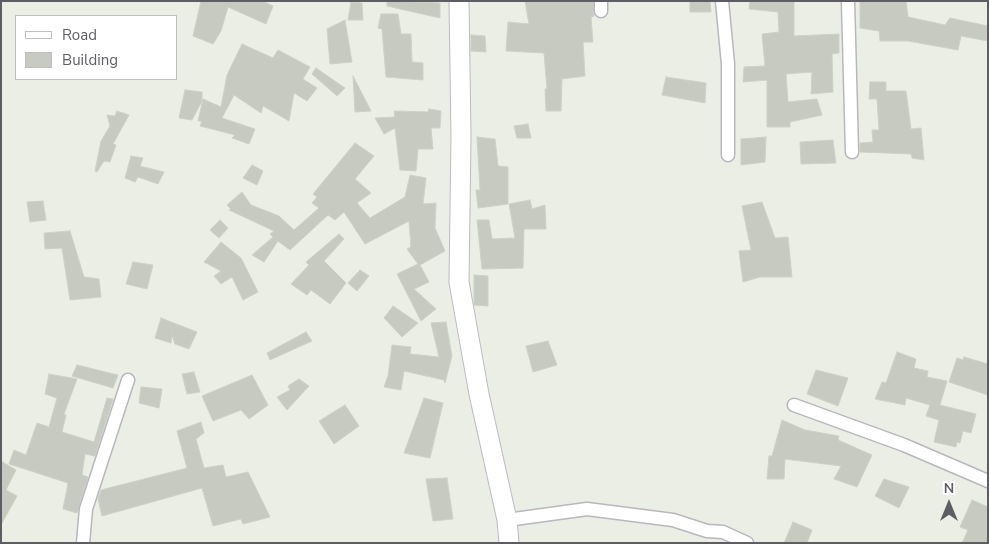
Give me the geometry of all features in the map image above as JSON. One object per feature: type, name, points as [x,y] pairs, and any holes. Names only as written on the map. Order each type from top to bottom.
[{"type":"street","points":[[459,1],[461,137],[460,282],[479,394],[507,520],[509,543]]},
{"type":"street","points":[[722,1],[728,64],[728,155]]},
{"type":"street","points":[[848,1],[852,152]]},
{"type":"street","points":[[83,543],[86,509],[128,380]]},
{"type":"street","points":[[794,405],[904,445],[988,481]]},
{"type":"street","points":[[507,520],[586,508],[673,520],[707,531],[723,532],[747,543]]},
{"type":"building","points":[[201,1],[262,1],[273,6],[266,24],[228,7],[221,31],[213,44],[193,36]]},
{"type":"building","points":[[387,1],[440,3],[440,18],[387,6]]},
{"type":"building","points":[[525,1],[593,1],[594,16],[591,17],[593,42],[583,42],[585,76],[562,79],[561,111],[546,111],[545,89],[547,89],[544,53],[506,51],[508,22],[529,24]]},
{"type":"building","points":[[690,1],[710,1],[711,12],[690,12]]},
{"type":"building","points":[[750,1],[794,1],[794,36],[839,34],[839,53],[832,54],[833,92],[811,94],[812,72],[786,74],[788,102],[817,99],[822,115],[790,122],[790,127],[767,127],[767,80],[743,82],[744,67],[765,66],[762,34],[779,32],[778,12],[749,9]]},
{"type":"building","points":[[860,1],[906,1],[908,17],[945,25],[950,18],[988,26],[988,41],[961,36],[958,50],[908,41],[880,41],[879,31],[860,28]]},
{"type":"building","points":[[351,2],[362,3],[363,20],[348,20]]},
{"type":"building","points":[[381,14],[398,14],[401,34],[411,34],[412,62],[423,63],[423,80],[386,77],[382,29],[378,28]]},
{"type":"building","points":[[345,20],[352,62],[330,64],[327,29]]},
{"type":"building","points":[[471,35],[485,36],[486,52],[471,51]]},
{"type":"building","points":[[242,44],[273,58],[278,50],[310,67],[303,79],[317,88],[307,101],[294,93],[289,121],[263,106],[261,113],[234,95],[222,118],[255,129],[249,144],[232,138],[235,135],[200,126],[202,121],[198,121],[203,99],[221,107],[227,75]]},
{"type":"building","points":[[316,68],[345,88],[337,96],[312,74]]},
{"type":"building","points":[[353,76],[371,111],[355,112]]},
{"type":"building","points":[[666,77],[706,83],[705,103],[662,95]]},
{"type":"building","points":[[870,82],[886,82],[886,91],[906,91],[911,129],[921,128],[924,160],[912,158],[911,154],[860,152],[860,143],[873,142],[872,130],[879,130],[877,99],[869,99]]},
{"type":"building","points":[[185,90],[202,92],[202,101],[192,120],[179,118]]},
{"type":"building","points":[[429,109],[441,111],[440,128],[431,128],[433,149],[418,149],[416,171],[400,170],[395,128],[384,134],[375,118],[395,117],[394,111],[428,112]]},
{"type":"building","points":[[117,111],[129,115],[113,144],[116,145],[110,162],[104,161],[97,172],[95,171],[101,141],[110,126],[107,115],[115,116]]},
{"type":"building","points":[[528,124],[531,138],[517,138],[514,126]]},
{"type":"building","points":[[477,137],[495,139],[498,166],[508,167],[508,204],[478,208],[476,190],[480,190]]},
{"type":"building","points":[[766,137],[765,162],[741,165],[741,139]]},
{"type":"building","points":[[833,140],[836,163],[801,164],[800,142]]},
{"type":"building","points":[[355,143],[374,156],[355,179],[371,193],[357,203],[370,218],[405,197],[410,175],[426,178],[423,204],[436,203],[435,228],[445,251],[420,265],[429,282],[414,289],[436,309],[421,321],[397,274],[418,264],[407,249],[411,247],[409,221],[365,244],[344,212],[335,220],[328,215],[290,250],[278,241],[264,262],[252,255],[273,237],[270,234],[274,231],[229,210],[231,209],[227,205],[242,192],[251,205],[279,216],[294,230],[319,208],[312,203],[317,197],[313,194]]},
{"type":"building","points":[[131,156],[143,158],[140,166],[164,172],[158,184],[138,177],[135,182],[125,178]]},
{"type":"building","points":[[252,165],[263,171],[257,185],[243,178]]},
{"type":"building","points":[[530,200],[532,209],[545,205],[546,229],[524,229],[523,268],[482,269],[477,220],[489,220],[492,239],[515,238],[509,204]]},
{"type":"building","points":[[43,201],[46,220],[30,222],[27,202]]},
{"type":"building","points":[[762,202],[775,238],[788,237],[792,277],[760,277],[743,282],[739,251],[751,250],[742,206]]},
{"type":"building","points":[[220,220],[228,228],[219,238],[210,230]]},
{"type":"building","points":[[70,231],[84,277],[99,279],[101,297],[70,300],[62,248],[45,249],[44,233]]},
{"type":"building","points":[[339,234],[344,239],[324,261],[346,283],[330,304],[311,290],[307,295],[291,284],[309,265],[306,262]]},
{"type":"building","points":[[221,242],[241,258],[258,292],[243,300],[232,277],[221,284],[214,276],[221,271],[204,262]]},
{"type":"building","points":[[133,262],[153,265],[147,289],[126,284]]},
{"type":"building","points":[[360,270],[369,276],[357,291],[348,283]]},
{"type":"building","points":[[474,275],[488,276],[488,306],[474,305]]},
{"type":"building","points":[[393,306],[418,323],[402,337],[384,318]]},
{"type":"building","points":[[161,318],[197,332],[189,349],[175,344],[172,335],[171,343],[155,338]]},
{"type":"building","points":[[446,322],[452,356],[445,383],[444,380],[404,371],[401,390],[384,387],[388,376],[392,345],[411,347],[410,354],[439,357],[431,323]]},
{"type":"building","points":[[306,332],[312,341],[270,360],[267,353]]},
{"type":"building","points":[[548,341],[557,365],[533,372],[526,346]]},
{"type":"building","points":[[897,352],[916,359],[914,368],[928,371],[927,377],[947,381],[940,405],[976,414],[971,433],[963,431],[960,443],[957,442],[956,447],[934,442],[939,420],[926,416],[930,405],[906,398],[905,405],[875,399],[882,382],[886,383]]},
{"type":"building","points":[[964,357],[988,364],[988,395],[949,382],[957,358],[963,360]]},
{"type":"building","points":[[77,365],[118,375],[113,388],[72,376]]},
{"type":"building","points":[[816,370],[848,378],[838,406],[807,394]]},
{"type":"building","points":[[194,372],[200,392],[187,394],[182,374]]},
{"type":"building","points":[[49,374],[77,379],[64,414],[66,415],[62,432],[94,442],[107,398],[113,399],[95,456],[85,454],[82,475],[88,477],[77,513],[63,509],[68,483],[9,464],[14,450],[26,455],[37,423],[49,427],[57,398],[45,394]]},
{"type":"building","points":[[252,375],[268,405],[249,419],[241,410],[213,421],[202,396]]},
{"type":"building","points":[[299,379],[309,386],[287,410],[277,397],[290,390],[288,386]]},
{"type":"building","points":[[141,387],[162,389],[159,408],[139,403]]},
{"type":"building","points":[[424,398],[443,403],[430,458],[404,453]]},
{"type":"building","points":[[345,405],[359,426],[334,444],[319,421]]},
{"type":"building","points":[[782,420],[805,430],[839,436],[838,440],[872,455],[857,487],[834,479],[841,466],[785,459],[784,479],[767,479],[769,456],[772,456]]},
{"type":"building","points":[[201,422],[204,433],[196,439],[204,468],[223,465],[226,477],[248,472],[270,517],[243,524],[241,519],[213,526],[202,488],[102,516],[98,499],[101,490],[187,468],[177,431]]},
{"type":"building","points":[[1,461],[16,470],[6,490],[17,496],[1,525]]},
{"type":"building","points":[[447,478],[453,519],[433,521],[426,479]]},
{"type":"building","points":[[884,479],[909,487],[899,508],[875,496]]},
{"type":"building","points":[[972,500],[988,507],[988,543],[962,543],[968,530],[960,527]]},
{"type":"building","points":[[793,522],[812,530],[807,543],[784,543]]}]
